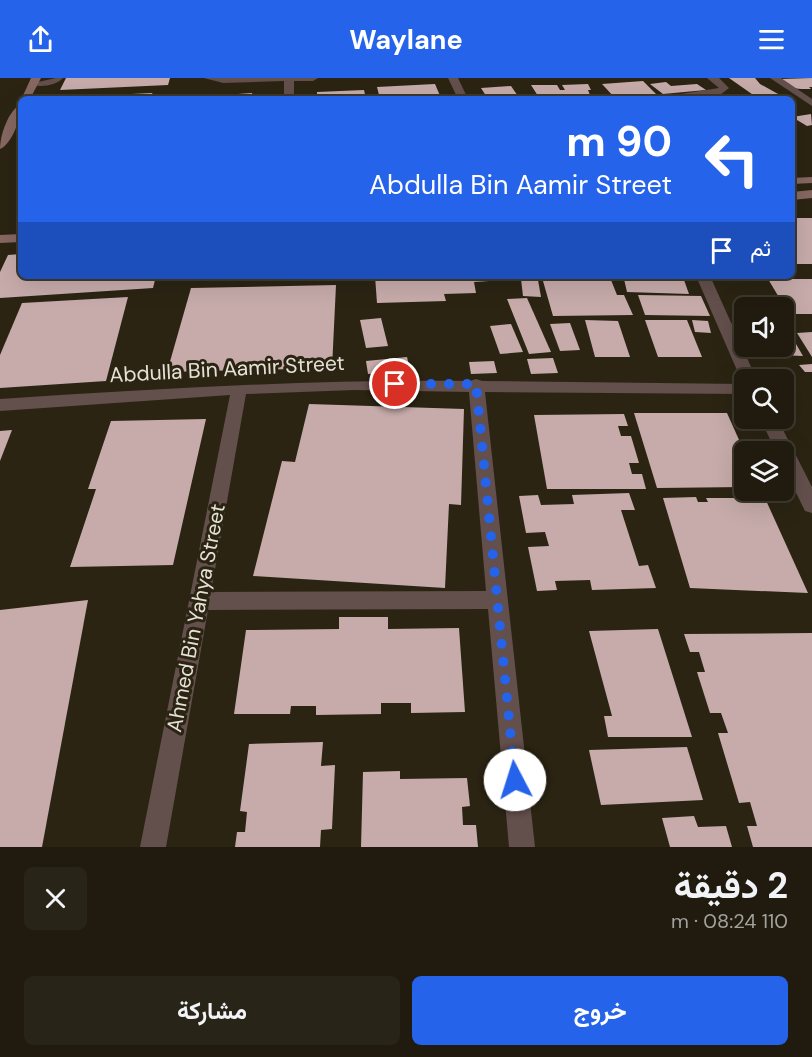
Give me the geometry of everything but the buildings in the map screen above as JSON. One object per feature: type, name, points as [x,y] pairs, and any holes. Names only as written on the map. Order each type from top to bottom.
[{"type":"street","points":[[209,78],[223,80],[313,78]]},
{"type":"street","points":[[453,78],[462,96]]},
{"type":"street","points":[[682,96],[720,92],[724,88],[722,84],[712,78]]},
{"type":"street","points":[[775,78],[792,92],[812,103]]},
{"type":"street","points":[[289,79],[289,96]]},
{"type":"street","points":[[27,96],[35,81]]},
{"type":"street","points":[[792,92],[812,91]]},
{"type":"street","points":[[0,146],[18,113]]},
{"type":"street","points":[[795,181],[812,180]]},
{"type":"street","points":[[795,196],[812,194]]},
{"type":"street","points":[[0,227],[18,226]]},
{"type":"street","points":[[0,239],[18,238]]},
{"type":"street","points":[[704,279],[744,369]]},
{"type":"street","points":[[476,384],[522,847]]},
{"type":"street","name":"Abdulla Bin Aamir Street","points":[[0,405],[239,389],[476,384],[734,389]]},
{"type":"street","name":"Ahmed Bin Yahya Street","points":[[153,847],[239,389]]},
{"type":"street","points":[[774,429],[812,506]]},
{"type":"street","points":[[199,601],[498,600]]},
{"type":"lane","points":[[35,81],[55,82],[60,78]]},
{"type":"route","points":[[395,384],[476,384],[515,780]]}]
